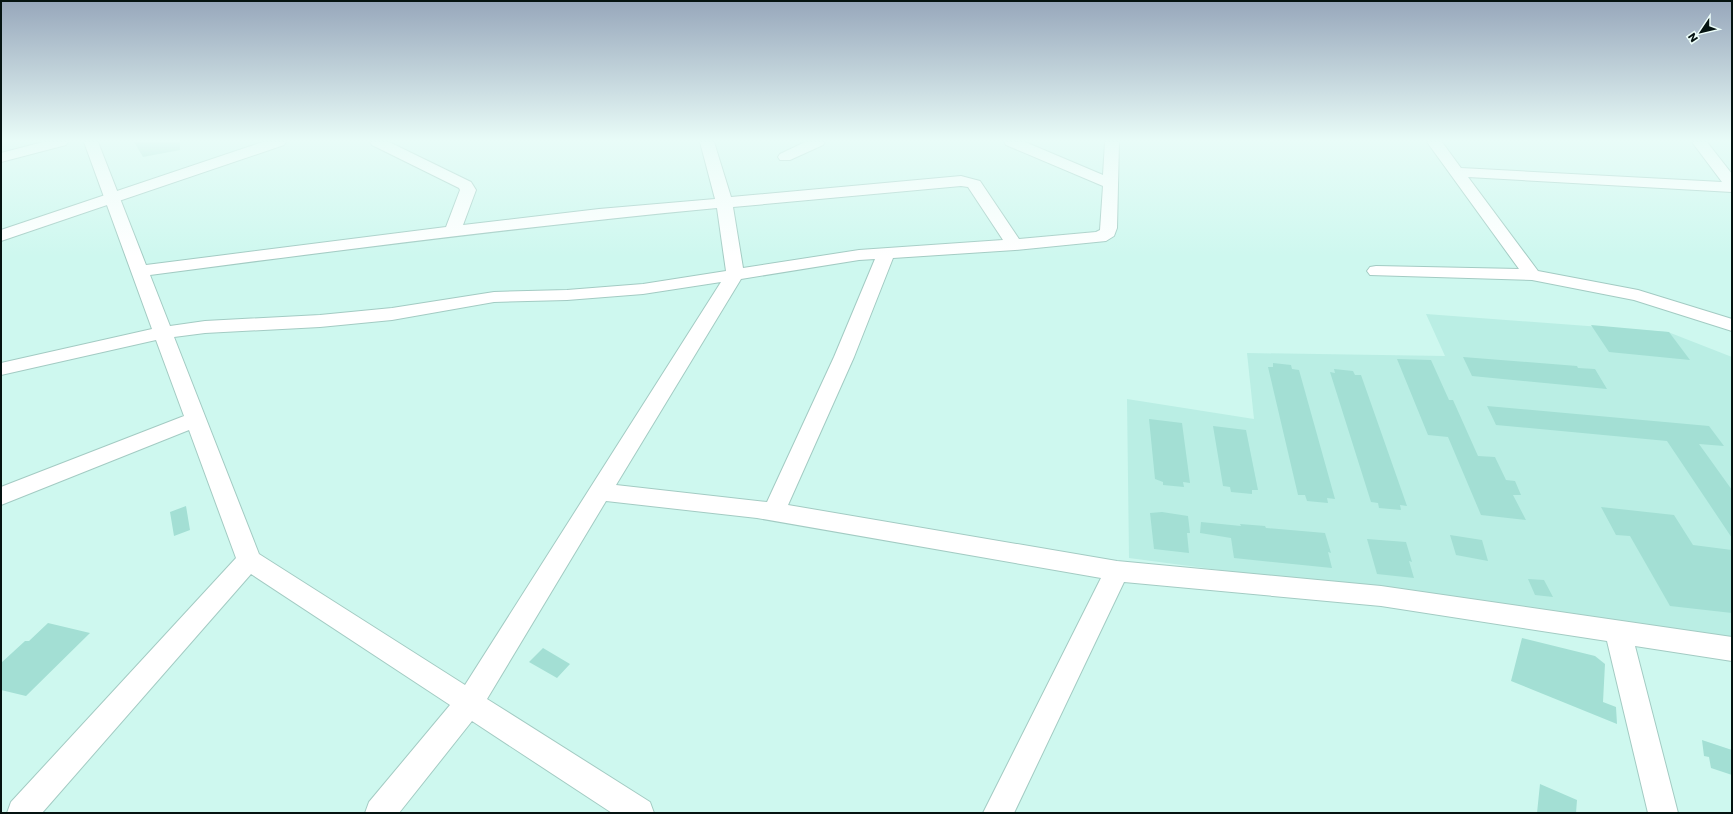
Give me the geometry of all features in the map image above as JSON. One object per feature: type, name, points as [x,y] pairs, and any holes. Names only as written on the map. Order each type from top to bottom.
[{"type":"main road","points":[[1,236],[164,180]]},
{"type":"street","points":[[106,180],[249,560],[639,813]]},
{"type":"street","points":[[452,232],[468,190],[465,185],[455,180]]},
{"type":"street","points":[[380,813],[469,703],[569,544],[735,274],[724,202],[718,180]]},
{"type":"street","points":[[1101,180],[1111,184]]},
{"type":"street","points":[[1,369],[163,333],[205,327],[320,321],[392,314],[494,297],[566,295],[643,289],[818,260],[886,253],[1015,245],[1104,235],[1109,228],[1111,180]]},
{"type":"street","points":[[1461,180],[1532,275]]},
{"type":"street","points":[[1613,180],[1732,186]]},
{"type":"street","points":[[140,271],[373,240],[599,214],[968,181],[974,184],[1015,245]]},
{"type":"street","points":[[774,511],[844,357],[886,253]]},
{"type":"street","points":[[1376,271],[1532,275],[1638,295],[1732,325]]},
{"type":"street","points":[[1,496],[196,419]]},
{"type":"street","points":[[600,492],[774,511],[1117,571],[1381,596],[1732,649]]},
{"type":"street","points":[[22,813],[249,560]]},
{"type":"street","points":[[998,813],[1117,571]]},
{"type":"street","points":[[1618,632],[1663,813]]},
{"type":"shaded area","points":[[1426,314],[1668,332],[1732,357],[1732,638],[1129,558],[1127,399],[1254,419],[1247,353],[1445,356]]},
{"type":"building","points":[[1591,325],[1669,332],[1690,360],[1609,352]]},
{"type":"building","points":[[1463,357],[1577,366],[1578,368],[1595,369],[1607,389],[1472,376]]},
{"type":"building","points":[[1397,359],[1431,360],[1449,400],[1453,400],[1478,456],[1495,457],[1506,480],[1515,481],[1521,495],[1513,495],[1526,520],[1481,515],[1448,437],[1428,435]]},
{"type":"building","points":[[1273,363],[1291,365],[1292,369],[1299,370],[1335,499],[1327,498],[1328,503],[1307,501],[1305,495],[1298,495],[1268,367],[1273,367]]},
{"type":"building","points":[[1334,369],[1353,371],[1355,375],[1361,375],[1407,506],[1400,505],[1401,510],[1379,508],[1378,503],[1371,502],[1330,372],[1335,373]]},
{"type":"building","points":[[1487,406],[1709,426],[1724,446],[1699,444],[1732,490],[1732,538],[1667,441],[1496,425]]},
{"type":"building","points":[[1149,419],[1182,423],[1190,483],[1183,482],[1184,487],[1163,485],[1163,482],[1155,479]]},
{"type":"building","points":[[1213,426],[1246,430],[1258,490],[1252,490],[1252,494],[1231,492],[1230,487],[1223,486]]},
{"type":"building","points":[[186,506],[190,530],[174,536],[170,512]]},
{"type":"building","points":[[1601,507],[1674,515],[1693,545],[1732,550],[1732,613],[1670,606],[1630,536],[1616,535]]},
{"type":"building","points":[[1162,512],[1188,516],[1190,533],[1187,533],[1189,553],[1154,549],[1150,513]]},
{"type":"building","points":[[1201,522],[1241,526],[1240,524],[1265,526],[1266,528],[1325,533],[1331,553],[1328,552],[1332,568],[1234,558],[1231,538],[1200,533]]},
{"type":"building","points":[[1450,535],[1482,540],[1488,561],[1456,555]]},
{"type":"building","points":[[1367,539],[1406,542],[1412,562],[1409,561],[1414,578],[1377,574]]},
{"type":"building","points":[[1528,579],[1544,580],[1553,597],[1535,595]]},
{"type":"building","points":[[48,623],[90,633],[26,696],[1,690],[1,663],[25,641],[29,641]]},
{"type":"building","points":[[1522,638],[1595,656],[1605,664],[1603,702],[1616,707],[1617,724],[1511,681]]},
{"type":"building","points":[[543,648],[570,664],[557,678],[529,662]]},
{"type":"building","points":[[1702,740],[1732,750],[1732,775],[1711,768],[1709,757],[1704,756]]},
{"type":"building","points":[[1540,784],[1577,800],[1576,813],[1537,813]]}]
